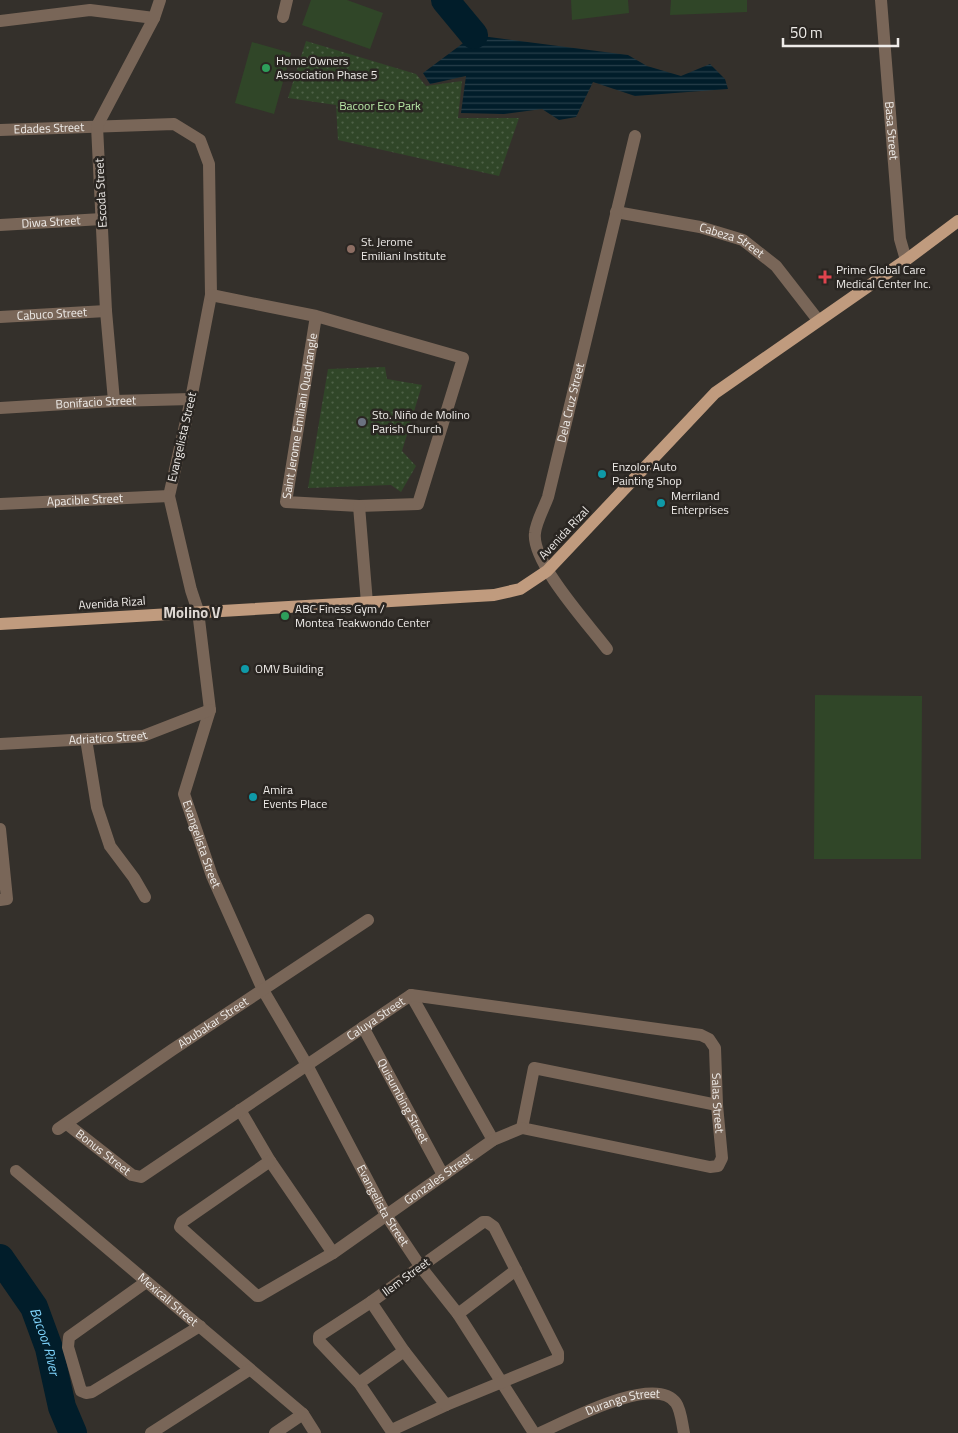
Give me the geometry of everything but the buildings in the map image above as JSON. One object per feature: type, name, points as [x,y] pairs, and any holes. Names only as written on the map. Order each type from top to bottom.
[{"type":"main road","name":"Avenida Rizal","points":[[0,624],[494,595],[520,589],[547,571],[715,393],[906,260],[958,221]]},
{"type":"street","points":[[97,126],[154,18],[160,0]]},
{"type":"street","points":[[283,17],[286,0]]},
{"type":"street","name":"Basa Street","points":[[881,0],[900,239],[906,260]]},
{"type":"street","points":[[0,21],[86,5],[154,18]]},
{"type":"street","name":"Evangelista Street","points":[[97,126],[174,124],[200,140],[209,164],[211,295],[191,399],[169,496],[191,590],[198,611],[210,710],[184,794],[212,876],[263,990],[307,1065],[386,1216],[420,1266],[458,1314],[534,1433]]},
{"type":"street","name":"Edades Street","points":[[0,130],[97,126]]},
{"type":"street","name":"Escoda Street","points":[[97,126],[106,311],[114,401]]},
{"type":"street","name":"Dela Cruz Street","points":[[608,649],[547,571],[536,551],[535,534],[548,497],[635,136]]},
{"type":"street","name":"Cabeza Street","points":[[616,212],[700,227],[743,240],[776,266],[818,320]]},
{"type":"street","name":"Diwa Street","points":[[0,225],[102,219]]},
{"type":"street","name":"Saint Jerome Emiliani Quadrangle","points":[[211,295],[316,316],[462,358],[418,504],[359,506],[286,502],[316,316]]},
{"type":"street","name":"Cabuco Street","points":[[0,317],[106,311]]},
{"type":"street","name":"Bonifacio Street","points":[[0,408],[114,401],[191,399]]},
{"type":"street","name":"Apacible Street","points":[[0,504],[169,496]]},
{"type":"street","points":[[359,506],[368,603]]},
{"type":"street","name":"Adriatico Street","points":[[0,744],[143,736],[210,710]]},
{"type":"street","points":[[86,739],[97,807],[110,846],[134,878],[145,897]]},
{"type":"street","points":[[0,829],[7,899],[0,900]]},
{"type":"street","name":"Abubakar Street","points":[[63,1126],[172,1050],[368,920]]},
{"type":"street","points":[[411,995],[493,1140]]},
{"type":"street","name":"Caluya Street","points":[[141,1176],[411,995],[701,1035],[709,1039]]},
{"type":"street","name":"Quisumbing Street","points":[[363,1027],[443,1175]]},
{"type":"street","name":"Salas Street","points":[[522,1128],[710,1167],[718,1166],[722,1158],[717,1106],[715,1048],[709,1039]]},
{"type":"street","points":[[522,1128],[534,1068],[717,1106]]},
{"type":"street","points":[[240,1110],[270,1161],[333,1253]]},
{"type":"street","name":"Bonus Street","points":[[63,1126],[132,1175],[141,1176]]},
{"type":"street","name":"Gonzales Street","points":[[270,1161],[182,1222],[180,1227],[256,1296],[333,1253],[493,1140],[522,1128]]},
{"type":"street","name":"Mexicali Street","points":[[16,1171],[303,1414],[315,1433]]},
{"type":"street","name":"Ilem Street","points":[[358,1383],[318,1338],[319,1336],[372,1302],[483,1222],[494,1227],[516,1270]]},
{"type":"street","points":[[404,1351],[358,1383],[390,1429],[394,1429],[503,1383],[556,1360],[559,1356],[516,1270],[458,1314]]},
{"type":"street","points":[[146,1282],[69,1337],[68,1347],[81,1392],[86,1394],[92,1392],[200,1326]]},
{"type":"street","points":[[372,1302],[404,1351],[446,1406]]},
{"type":"street","points":[[151,1433],[249,1370]]},
{"type":"street","name":"Durango Street","points":[[540,1433],[613,1400],[662,1393],[670,1397],[677,1404],[684,1433]]},
{"type":"street","points":[[275,1433],[303,1414]]},
{"type":"green space","points":[[311,0],[347,0],[383,13],[370,49],[302,25]]},
{"type":"green space","points":[[571,0],[628,0],[629,13],[572,20]]},
{"type":"green space","points":[[671,0],[747,0],[747,12],[670,15]]},
{"type":"green space","name":"Bacoor Eco Park","points":[[306,41],[416,74],[426,86],[462,81],[458,118],[519,118],[499,176],[338,140],[336,105],[288,98]]},
{"type":"green space","name":"Home Owners Association Phase 5","points":[[252,42],[291,53],[274,114],[235,103]]},
{"type":"green space","points":[[385,367],[387,379],[422,385],[402,451],[416,466],[401,492],[391,485],[308,488],[328,369]]},
{"type":"green space","points":[[815,695],[922,696],[921,859],[814,859]]},
{"type":"water","points":[[474,35],[628,55],[647,66],[681,76],[710,64],[725,79],[728,89],[635,96],[593,82],[576,117],[559,120],[542,109],[504,114],[461,113],[466,76],[430,84],[423,73]]},
{"type":"waterway","points":[[445,0],[474,35]]},
{"type":"waterway","name":"Bacoor River","points":[[0,1258],[34,1307],[49,1348],[62,1407],[73,1433]]},
{"type":"place","name":"Home Owners Association Phase 5","points":[[266,68]]},
{"type":"place","name":"St. Jerome Emiliani Institute","points":[[351,249]]},
{"type":"place","name":"Prime Global Care Medical Center Inc.","points":[[825,277]]},
{"type":"place","name":"Sto. Niño de Molino Parish Church","points":[[362,422]]},
{"type":"place","name":"Enzolor Auto Painting Shop","points":[[602,474]]},
{"type":"place","name":"Merriland Enterprises","points":[[661,503]]},
{"type":"place","name":"ABC Finess Gym / Montea Teakwondo Center","points":[[285,616]]},
{"type":"place","name":"OMV Building","points":[[245,669]]},
{"type":"place","name":"Amira Events Place","points":[[253,797]]},
{"type":"district","name":"Molino V","points":[[192,613]]}]
